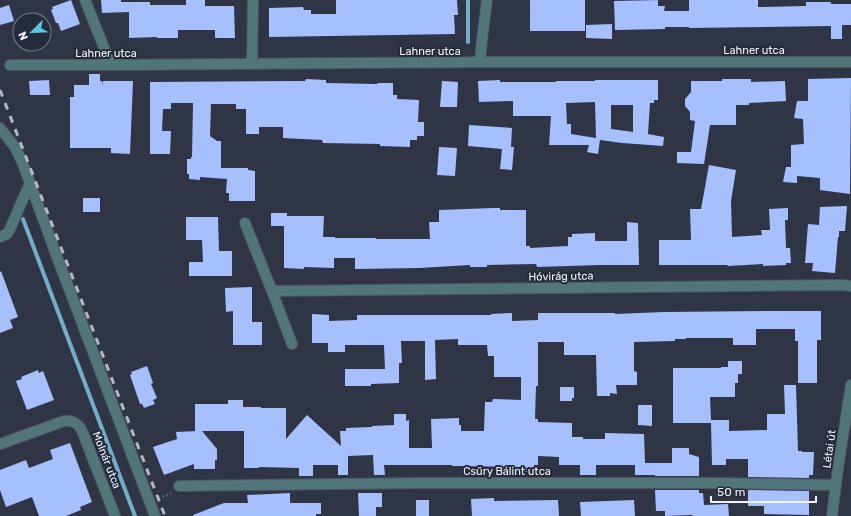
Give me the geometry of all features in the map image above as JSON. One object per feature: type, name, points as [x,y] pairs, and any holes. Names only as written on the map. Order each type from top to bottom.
[{"type":"street","points":[[85,0],[111,65]]},
{"type":"street","points":[[252,64],[253,0]]},
{"type":"street","points":[[480,62],[487,0]]},
{"type":"street","name":"Lahner utca","points":[[10,65],[480,62],[851,62]]},
{"type":"street","points":[[0,128],[15,147],[19,155],[155,516]]},
{"type":"street","points":[[0,237],[7,234],[10,229],[30,183]]},
{"type":"street","points":[[245,223],[292,344]]},
{"type":"street","name":"Hóvirág utca","points":[[272,291],[851,286]]},
{"type":"street","name":"Létai út","points":[[832,516],[851,385]]},
{"type":"street","name":"Molnár utca","points":[[0,444],[64,421],[75,422],[79,425],[83,433],[115,516]]},
{"type":"street","points":[[840,453],[851,453]]},
{"type":"street","name":"Csűry Bálint utca","points":[[179,486],[420,482],[836,485]]},
{"type":"building","points":[[71,0],[80,24],[61,31],[51,10],[53,9],[52,7]]},
{"type":"building","points":[[101,0],[150,2],[150,5],[186,5],[186,0],[205,0],[205,6],[234,6],[235,38],[215,38],[215,30],[178,30],[178,38],[129,38],[129,12],[102,13]]},
{"type":"building","points":[[336,0],[457,0],[458,15],[454,15],[455,34],[269,37],[269,8],[303,7],[304,10],[311,10],[311,14],[336,14]]},
{"type":"building","points":[[530,0],[585,0],[585,31],[530,31]]},
{"type":"building","points":[[658,0],[658,6],[665,6],[664,11],[689,11],[689,0],[758,0],[758,7],[806,6],[806,2],[851,4],[851,25],[842,25],[842,39],[831,39],[831,26],[665,27],[665,29],[615,30],[614,1]]},
{"type":"building","points":[[9,5],[12,15],[12,22],[0,25],[0,8]]},
{"type":"building","points":[[612,24],[612,39],[586,38],[586,25]]},
{"type":"building","points":[[89,74],[100,74],[100,81],[102,81],[103,85],[103,81],[133,81],[130,154],[111,153],[111,148],[70,148],[70,97],[74,97],[74,85],[89,85]]},
{"type":"building","points":[[851,78],[850,194],[820,190],[820,178],[797,176],[797,183],[783,182],[786,167],[791,167],[791,145],[804,144],[803,119],[794,118],[797,101],[808,101],[808,79]]},
{"type":"building","points":[[306,79],[326,80],[326,83],[393,83],[393,95],[397,95],[397,99],[419,100],[418,122],[424,122],[424,136],[417,136],[417,140],[410,140],[410,147],[380,146],[380,144],[323,143],[322,140],[283,138],[283,127],[259,127],[259,134],[246,134],[246,109],[236,109],[236,104],[211,104],[210,136],[217,141],[221,141],[221,168],[248,168],[248,170],[255,171],[255,201],[229,201],[229,193],[226,193],[227,179],[200,177],[200,180],[189,179],[189,174],[187,174],[187,159],[191,159],[192,157],[193,103],[171,103],[171,109],[163,109],[162,131],[171,131],[170,154],[150,154],[150,82],[305,81]]},
{"type":"building","points":[[722,79],[751,79],[751,82],[785,81],[786,101],[736,105],[736,125],[710,125],[704,164],[677,163],[677,152],[691,152],[695,121],[690,120],[690,112],[685,106],[685,99],[691,92],[691,81],[722,81]]},
{"type":"building","points":[[49,80],[50,95],[30,95],[29,81]]},
{"type":"building","points":[[500,80],[500,82],[556,82],[595,80],[658,80],[658,100],[654,100],[654,103],[650,103],[648,134],[664,137],[663,146],[600,140],[598,154],[587,152],[589,145],[549,145],[551,116],[513,116],[513,101],[479,102],[478,81]],"holes":[[[595,102],[596,138],[571,134],[571,124],[567,124],[566,103]],[[611,105],[633,105],[633,132],[611,129]]]},
{"type":"building","points":[[442,81],[458,82],[457,107],[440,107]]},
{"type":"building","points":[[469,125],[512,128],[511,147],[514,147],[512,170],[500,169],[502,149],[468,146]]},
{"type":"building","points":[[439,147],[457,148],[455,176],[437,175]]},
{"type":"building","points":[[709,165],[736,170],[731,201],[732,237],[762,235],[761,230],[770,230],[769,209],[788,208],[788,220],[785,220],[786,248],[790,248],[791,263],[786,263],[786,265],[763,266],[763,264],[728,266],[659,265],[659,240],[691,240],[690,209],[701,209]]},
{"type":"building","points":[[83,198],[100,198],[100,212],[83,212]]},
{"type":"building","points":[[847,206],[845,231],[839,231],[835,273],[812,271],[813,263],[805,263],[808,224],[819,225],[820,207]]},
{"type":"building","points":[[500,208],[500,210],[526,210],[526,246],[530,246],[530,248],[568,246],[568,237],[572,237],[572,234],[595,233],[595,241],[627,241],[627,222],[638,223],[639,265],[537,267],[536,264],[487,265],[487,267],[470,267],[470,265],[419,268],[355,269],[355,258],[334,258],[334,268],[284,268],[284,226],[271,226],[271,213],[287,213],[287,216],[324,216],[323,237],[430,239],[429,222],[439,222],[439,210]]},
{"type":"building","points":[[186,217],[218,217],[219,251],[232,251],[232,276],[189,276],[189,262],[203,262],[202,240],[186,240]]},
{"type":"building","points":[[1,271],[18,317],[10,320],[13,328],[0,333],[0,272]]},
{"type":"building","points":[[252,287],[252,322],[262,322],[262,345],[233,345],[233,311],[226,312],[225,288]]},
{"type":"building","points":[[821,311],[821,340],[817,340],[817,383],[798,383],[798,341],[795,341],[795,329],[756,329],[756,345],[733,345],[733,338],[686,338],[675,339],[675,341],[634,342],[634,371],[637,372],[637,385],[616,385],[617,394],[610,393],[610,396],[597,396],[596,355],[564,355],[564,342],[538,342],[538,386],[536,386],[535,419],[538,419],[538,422],[572,423],[572,437],[583,437],[583,439],[605,439],[605,433],[644,434],[645,463],[672,463],[672,448],[689,448],[689,454],[699,457],[699,476],[635,475],[635,465],[596,465],[596,475],[580,475],[580,465],[559,465],[559,457],[538,456],[538,465],[534,465],[534,472],[522,472],[522,467],[384,465],[385,475],[374,475],[373,455],[348,456],[348,475],[338,475],[338,465],[313,465],[313,476],[299,476],[299,468],[244,468],[244,431],[202,431],[217,449],[215,469],[194,469],[194,464],[164,475],[153,447],[177,439],[176,432],[197,431],[195,431],[195,404],[228,404],[228,400],[243,400],[243,407],[286,408],[286,439],[307,415],[341,446],[340,431],[346,431],[346,428],[394,425],[394,414],[406,414],[406,421],[409,420],[409,448],[432,448],[431,419],[459,418],[461,431],[484,431],[485,402],[492,402],[493,399],[521,400],[521,377],[494,377],[494,356],[488,356],[487,345],[458,345],[458,339],[435,340],[436,379],[425,380],[425,341],[401,341],[402,363],[399,363],[399,383],[371,384],[371,386],[345,386],[345,369],[385,369],[384,345],[345,345],[345,352],[328,352],[328,343],[312,343],[312,314],[329,315],[329,321],[357,320],[357,315],[491,315],[512,313],[512,321],[538,320],[538,313],[615,314],[664,312]]},
{"type":"building","points":[[728,361],[742,361],[742,374],[738,374],[738,383],[735,383],[735,397],[710,397],[711,420],[729,420],[729,431],[767,430],[767,414],[785,414],[784,385],[796,385],[798,451],[814,452],[813,475],[809,475],[809,478],[748,477],[748,459],[726,459],[726,465],[712,465],[711,423],[673,423],[673,368],[721,368],[728,367]]},
{"type":"building","points":[[147,366],[153,383],[151,384],[157,398],[153,400],[155,404],[144,408],[142,404],[140,404],[130,375],[132,374],[131,372]]},
{"type":"building","points":[[38,370],[39,373],[43,371],[54,400],[27,410],[16,381],[22,379],[21,377]]},
{"type":"building","points":[[560,387],[574,387],[574,398],[572,398],[572,401],[560,401]]},
{"type":"building","points":[[638,405],[652,405],[652,426],[638,425]]},
{"type":"building","points":[[70,443],[92,502],[80,507],[81,510],[66,516],[39,516],[32,497],[6,507],[0,490],[0,470],[26,460],[29,468],[53,459],[50,450]]},
{"type":"building","points":[[655,490],[699,490],[699,493],[703,493],[704,505],[728,504],[729,516],[665,516],[665,511],[656,511]]},
{"type":"building","points":[[748,490],[809,491],[809,515],[764,514],[764,506],[748,506]]},
{"type":"building","points":[[290,493],[290,503],[321,503],[321,514],[316,514],[316,516],[193,516],[224,503],[248,503],[247,495]]},
{"type":"building","points":[[358,493],[382,493],[382,507],[376,507],[376,516],[359,516]]},
{"type":"building","points":[[494,498],[494,501],[558,500],[559,516],[472,516],[471,499]]},
{"type":"building","points":[[416,500],[429,500],[429,516],[416,516]]},
{"type":"building","points":[[634,500],[635,516],[581,516],[580,502]]},
{"type":"waterway","points":[[468,0],[468,42]]},
{"type":"waterway","points":[[23,219],[135,516]]},
{"type":"railway","points":[[0,90],[165,516]]}]
